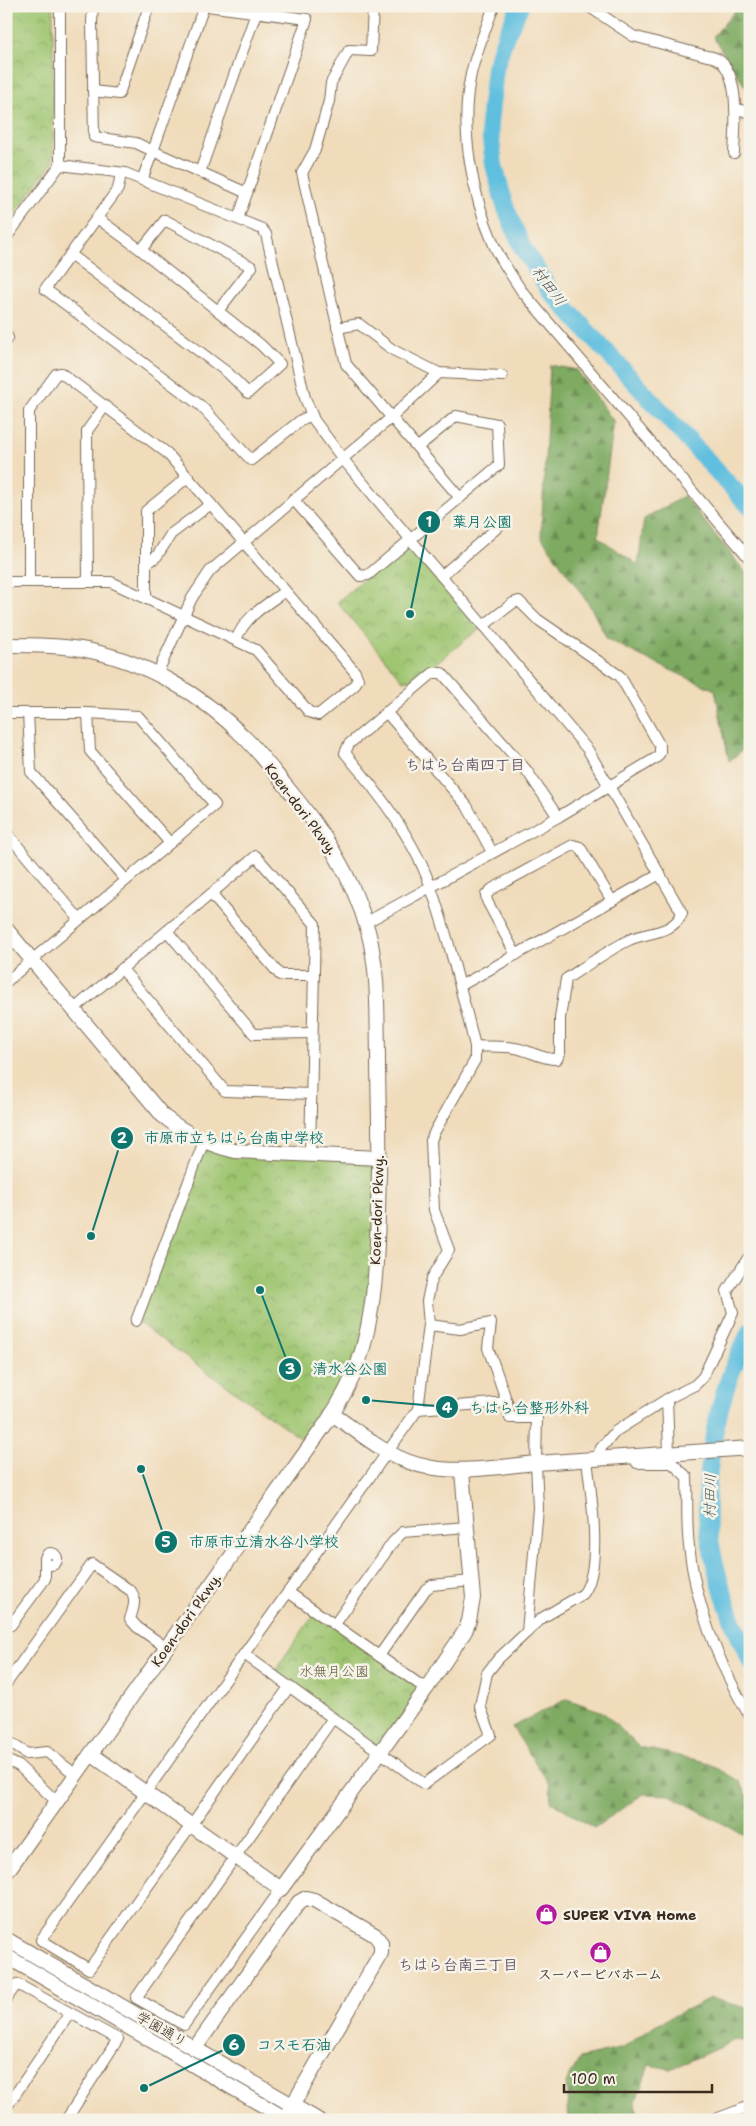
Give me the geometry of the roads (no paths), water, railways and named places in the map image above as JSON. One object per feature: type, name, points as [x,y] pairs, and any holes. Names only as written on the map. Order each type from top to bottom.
[{"type":"street","points":[[6,238],[60,165],[60,6]]},
{"type":"street","points":[[94,6],[92,22],[94,137],[136,143],[247,193]]},
{"type":"street","points":[[93,91],[119,94],[150,6]]},
{"type":"street","points":[[142,180],[206,6],[307,19],[238,219]]},
{"type":"street","points":[[373,6],[371,51],[349,50],[330,83],[329,101],[315,150],[302,173],[346,364],[460,498]]},
{"type":"street","points":[[494,6],[471,74],[465,120],[468,150],[477,195],[494,246],[521,290],[750,559]]},
{"type":"street","points":[[588,6],[633,36],[707,56],[717,56],[723,61],[733,85],[735,108],[734,153]]},
{"type":"street","points":[[200,172],[256,12]]},
{"type":"street","points":[[735,108],[750,113]]},
{"type":"street","points":[[60,165],[121,173],[262,229],[266,234],[300,378],[312,415],[326,438],[588,750],[610,785],[682,913],[679,919],[667,928],[630,940],[566,979],[560,1018],[560,1053],[557,1059],[550,1059],[530,1051],[514,1048],[475,1046]]},
{"type":"street","points":[[121,173],[118,189],[45,289],[201,406],[251,460],[301,420],[312,415]]},
{"type":"street","points":[[70,254],[228,374],[248,393],[280,364],[261,345],[141,250],[97,218]]},
{"type":"street","points":[[141,250],[165,220],[252,267],[218,311]]},
{"type":"street","points":[[337,328],[359,324],[393,350],[439,373],[502,376]]},
{"type":"street","points":[[6,334],[8,338],[6,340]]},
{"type":"street","points":[[6,582],[29,582],[88,582],[111,582],[256,650],[309,712],[314,714],[318,715],[354,686],[358,679],[355,672],[167,452],[61,373],[56,374],[29,411],[29,582]]},
{"type":"street","points":[[157,674],[192,598],[210,571],[392,416],[439,373]]},
{"type":"street","points":[[88,582],[87,431],[105,406]]},
{"type":"street","points":[[293,499],[360,576],[368,575],[499,465],[497,424],[456,416],[418,447]]},
{"type":"street","points":[[146,599],[148,563],[146,511],[188,477]]},
{"type":"street","points":[[148,563],[157,556],[171,534],[211,504]]},
{"type":"street","points":[[441,576],[498,527]]},
{"type":"street","points":[[236,640],[246,620],[285,591]]},
{"type":"street","points":[[365,923],[558,817],[656,758],[660,753],[660,746],[620,676],[537,618],[518,601],[483,626]]},
{"type":"street","name":"Koen-dori Pkwy.","points":[[6,645],[83,649],[134,664],[157,674],[187,691],[226,719],[247,740],[320,828],[341,861],[356,892],[375,967],[379,1158],[376,1258],[366,1334],[357,1365],[345,1392],[332,1414],[6,1873]]},
{"type":"street","points":[[289,1687],[89,1969],[41,1940],[418,1409],[429,1326],[427,1301],[432,1278],[449,1250],[434,1210],[431,1140],[475,1060],[475,1046],[431,886],[381,796],[345,753],[349,744],[433,673],[442,673],[527,772],[558,817]]},
{"type":"street","points":[[386,712],[467,806],[492,852]]},
{"type":"street","points":[[6,713],[88,713],[138,716],[214,805],[6,982]]},
{"type":"street","points":[[28,713],[31,772],[126,880]]},
{"type":"street","points":[[88,713],[90,751],[170,843]]},
{"type":"street","points":[[6,832],[79,919]]},
{"type":"street","points":[[516,955],[487,901],[486,895],[492,889],[573,845],[580,847],[612,901]]},
{"type":"street","points":[[74,1009],[256,856],[315,924],[310,1154]]},
{"type":"street","points":[[460,986],[660,874]]},
{"type":"street","points":[[211,894],[280,974],[314,975]]},
{"type":"street","points":[[6,929],[163,1116],[190,1135],[236,1151],[379,1158]]},
{"type":"street","points":[[167,931],[254,1034],[312,1033]]},
{"type":"street","points":[[122,969],[225,1091],[311,1094]]},
{"type":"street","points":[[136,1322],[204,1141]]},
{"type":"street","points":[[244,1654],[424,1784],[491,1736],[480,1706],[487,1673],[498,1659],[542,1618],[583,1594],[588,1588],[592,1565],[595,1520],[591,1460],[616,1431],[667,1399],[695,1385],[703,1377],[733,1313],[727,1291],[750,1255]]},
{"type":"street","points":[[429,1326],[460,1329],[491,1323],[488,1348],[507,1402],[510,1418],[537,1418],[538,1508],[526,1632]]},
{"type":"street","points":[[667,1399],[669,1453]]},
{"type":"street","points":[[418,1409],[507,1402]]},
{"type":"street","points":[[332,1414],[387,1452],[404,1460],[428,1468],[462,1471],[536,1463],[750,1448]]},
{"type":"street","points":[[633,1456],[637,1463],[672,1463],[687,1477],[688,1544],[706,1629],[729,1682],[750,1717]]},
{"type":"street","points":[[333,1718],[136,1998],[184,2025],[457,1646],[470,1621],[473,1598],[462,1471]]},
{"type":"street","points":[[335,1624],[393,1542],[403,1532],[467,1527]]},
{"type":"street","points":[[6,1627],[11,1625],[45,1579],[46,1563]]},
{"type":"street","points":[[6,1684],[92,1564],[134,1594],[134,1604],[130,1619],[137,1627],[167,1648]]},
{"type":"street","points":[[379,1656],[426,1589],[432,1585],[471,1581]]},
{"type":"street","points":[[288,1592],[426,1689]]},
{"type":"street","points":[[6,1740],[27,1754],[47,1752],[76,1775]]},
{"type":"street","points":[[91,1754],[281,1889]]},
{"type":"street","points":[[6,1760],[19,1766],[57,1802]]},
{"type":"street","points":[[195,2048],[299,1902],[306,1898],[314,1900],[375,1935],[381,1944],[381,1953],[286,2119]]},
{"type":"street","name":"学園通り","points":[[6,1938],[318,2120]]},
{"type":"street","name":"学園通り","points":[[6,1956],[286,2119]]},
{"type":"street","points":[[6,1999],[17,1984],[118,2040],[66,2120]]},
{"type":"street","points":[[6,2108],[70,2013]]},
{"type":"street","points":[[713,2120],[750,2106]]},
{"type":"waterway","name":"村田川","points":[[520,6],[506,35],[495,68],[489,124],[494,165],[505,206],[522,247],[551,292],[750,507]]},
{"type":"waterway","name":"村田川","points":[[750,1332],[740,1351],[719,1413],[711,1456],[707,1500],[707,1519],[714,1560],[734,1624],[750,1660]]},
{"type":"place","name":"葉月公園","points":[[410,614]]},
{"type":"place","name":"市原市立ちはら台南中学校","points":[[91,1236]]},
{"type":"place","name":"清水谷公園","points":[[260,1290]]},
{"type":"place","name":"ちはら台整形外科","points":[[366,1400]]},
{"type":"place","name":"市原市立清水谷小学校","points":[[141,1469]]},
{"type":"place","name":"SUPER VIVA Home","points":[[547,1915]]},
{"type":"place","name":"スーパービバホーム","points":[[600,1952]]},
{"type":"place","name":"コスモ石油","points":[[144,2088]]},
{"type":"district","name":"ちはら台南四丁目","points":[[465,765]]},
{"type":"district","name":"ちはら台南三丁目","points":[[458,1965]]},
{"type":"park label","name":"水無月公園","points":[[334,1671]]}]
